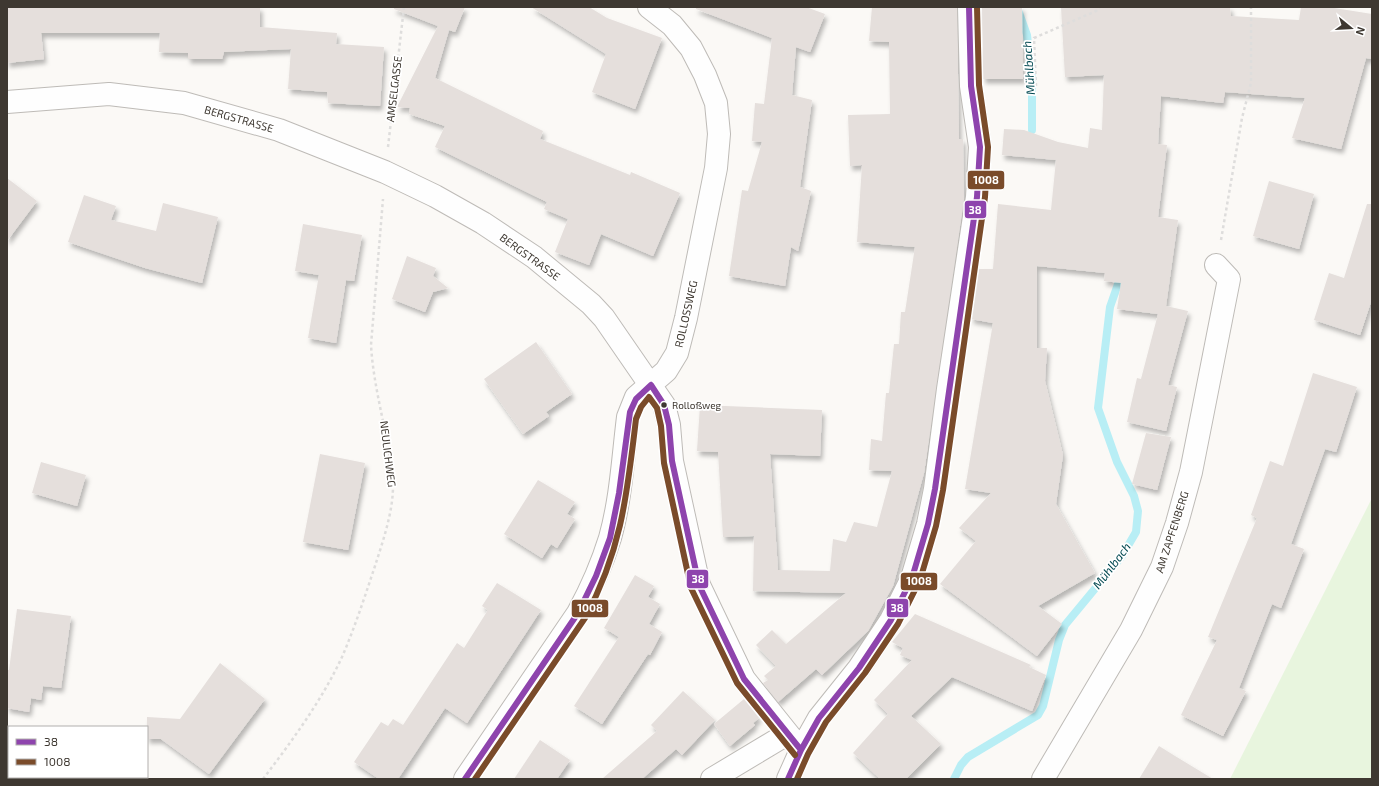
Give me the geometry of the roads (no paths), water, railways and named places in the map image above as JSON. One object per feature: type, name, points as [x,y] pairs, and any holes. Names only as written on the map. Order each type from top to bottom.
[{"type":"street","name":"ROLLOSSWEG","points":[[465,779],[578,613],[592,586],[610,538],[616,510],[628,417],[631,407],[636,397],[666,371],[677,353],[686,318],[716,168],[719,134],[716,103],[705,75],[691,48],[672,25],[648,7]]},
{"type":"street","points":[[721,777],[794,742],[819,718],[859,668],[891,620],[912,578],[928,524],[935,488],[948,389],[977,197],[980,147],[971,86],[969,7]]},
{"type":"street","name":"BERGSTRASSE","points":[[7,102],[109,94],[184,103],[278,130],[385,172],[435,196],[482,223],[534,257],[591,304],[600,314],[664,405],[669,425],[672,461],[699,585],[744,678],[794,742]]},
{"type":"street","name":"AM ZAPFENBERG","points":[[1043,779],[1144,605],[1162,566],[1177,523],[1192,465],[1229,279],[1216,265]]},
{"type":"street","points":[[788,779],[794,742]]},
{"type":"waterway","name":"Mühlbach","points":[[1017,7],[1027,35],[1032,79],[1032,130]]},
{"type":"waterway","name":"Mühlbach","points":[[954,779],[961,765],[968,757],[1038,715],[1043,706],[1059,640],[1065,625],[1122,556],[1136,532],[1138,511],[1134,496],[1117,462],[1098,408],[1110,307],[1118,284]]},
{"type":"place","name":"Rolloßweg","points":[[664,405]]}]
